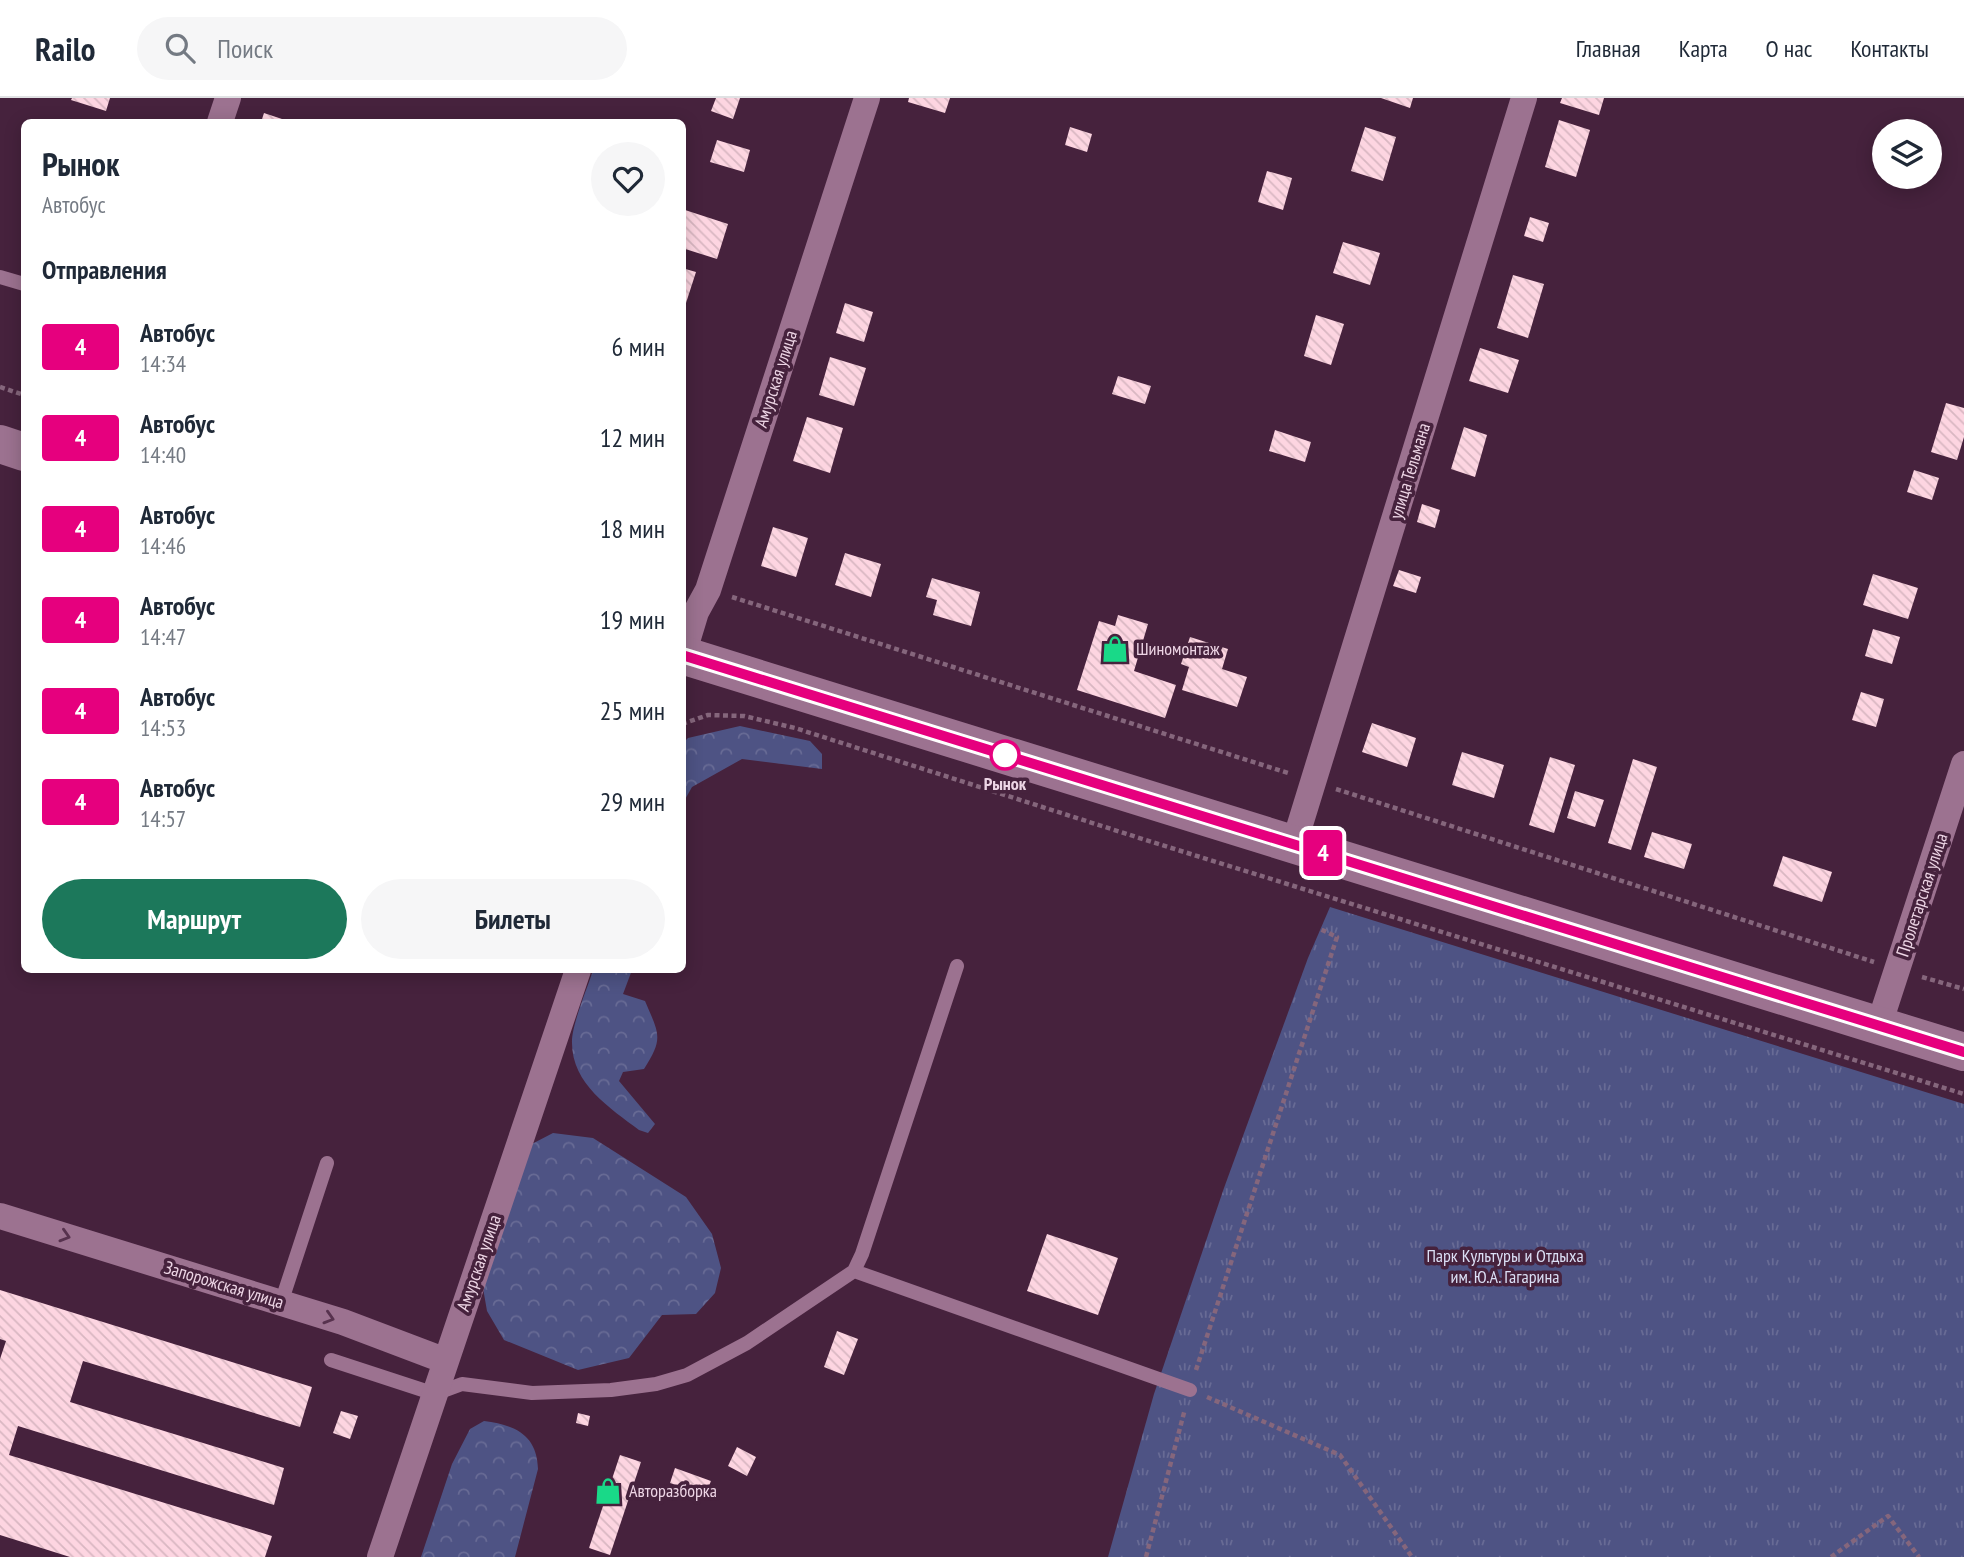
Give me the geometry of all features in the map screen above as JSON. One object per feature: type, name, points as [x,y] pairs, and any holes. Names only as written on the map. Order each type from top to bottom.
[{"type":"main road","points":[[0,444],[21,451]]},
{"type":"main road","points":[[686,657],[1964,1052]]},
{"type":"street","points":[[221,119],[228,98]]},
{"type":"street","name":"Амурская улица","points":[[686,645],[695,612],[708,590],[867,98]]},
{"type":"street","name":"улица Тельмана","points":[[1294,844],[1524,98]]},
{"type":"street","name":"Пролетарская улица","points":[[1879,1025],[1964,764]]},
{"type":"street","name":"Амурская улица","points":[[380,1557],[577,973]]},
{"type":"street","name":"Запорожская улица","points":[[0,1216],[343,1322],[446,1361]]},
{"type":"lane","points":[[0,277],[21,283]]},
{"type":"lane","points":[[331,1360],[435,1394],[461,1384],[532,1393],[611,1390],[656,1384],[687,1375],[747,1343],[854,1271],[862,1254],[957,966]]},
{"type":"lane","points":[[281,1303],[327,1163]]},
{"type":"lane","points":[[854,1271],[1190,1390]]},
{"type":"path","points":[[0,387],[21,393]]},
{"type":"path","points":[[708,590],[1964,989]]},
{"type":"path","points":[[686,723],[708,715],[744,716],[795,728],[1152,842],[1964,1094]]},
{"type":"path","points":[[1146,1557],[1190,1390],[1337,937],[1320,929]]},
{"type":"path","points":[[1190,1390],[1340,1455],[1412,1557]]},
{"type":"path","points":[[1831,1557],[1888,1516],[1919,1557]]},
{"type":"green space","points":[[740,726],[810,741],[822,754],[822,769],[742,759],[692,787],[686,798],[688,738]]},
{"type":"green space","name":"Парк Культуры и Отдыха им. Ю.А. Гагарина","points":[[1330,907],[1964,1104],[1964,1557],[1108,1557],[1154,1394],[1224,1188],[1308,958]]},
{"type":"green space","points":[[592,973],[631,973],[623,994],[645,1001],[654,1021],[657,1043],[644,1069],[623,1072],[619,1081],[655,1124],[648,1133],[639,1130],[605,1104],[578,1071],[572,1036]]},
{"type":"green space","points":[[553,1133],[593,1138],[686,1197],[712,1234],[721,1268],[715,1293],[696,1314],[662,1315],[629,1358],[578,1370],[504,1340],[487,1311],[483,1288],[528,1146]]},
{"type":"green space","points":[[484,1421],[505,1425],[522,1433],[537,1457],[538,1469],[515,1557],[421,1557],[452,1464],[470,1429]]},
{"type":"building","points":[[110,98],[106,111],[71,100]]},
{"type":"building","points":[[716,98],[740,98],[733,119],[711,111]]},
{"type":"building","points":[[909,98],[950,98],[945,113],[908,102]]},
{"type":"building","points":[[1381,98],[1413,98],[1410,108]]},
{"type":"building","points":[[1562,98],[1604,98],[1599,115],[1560,103]]},
{"type":"building","points":[[264,113],[282,119],[262,119]]},
{"type":"building","points":[[1559,120],[1590,130],[1576,177],[1545,167]]},
{"type":"building","points":[[1070,127],[1092,134],[1087,152],[1065,145]]},
{"type":"building","points":[[1365,127],[1396,137],[1383,181],[1351,171]]},
{"type":"building","points":[[717,140],[750,150],[744,172],[710,162]]},
{"type":"building","points":[[1267,171],[1292,178],[1283,210],[1258,202]]},
{"type":"building","points":[[686,210],[728,224],[717,259],[686,249]]},
{"type":"building","points":[[1530,217],[1549,223],[1543,242],[1524,236]]},
{"type":"building","points":[[1343,242],[1380,253],[1370,285],[1333,273]]},
{"type":"building","points":[[686,269],[696,272],[686,303]]},
{"type":"building","points":[[1513,275],[1544,284],[1528,338],[1497,328]]},
{"type":"building","points":[[845,303],[873,312],[864,342],[836,333]]},
{"type":"building","points":[[1316,315],[1344,324],[1331,365],[1304,356]]},
{"type":"building","points":[[1480,348],[1519,360],[1508,393],[1469,381]]},
{"type":"building","points":[[830,357],[866,368],[854,406],[819,395]]},
{"type":"building","points":[[1118,376],[1151,386],[1145,404],[1112,394]]},
{"type":"building","points":[[1946,403],[1964,408],[1964,437],[1957,460],[1931,452]]},
{"type":"building","points":[[807,417],[843,428],[830,473],[793,461]]},
{"type":"building","points":[[1464,427],[1487,435],[1475,477],[1451,469]]},
{"type":"building","points":[[1275,430],[1311,442],[1305,462],[1269,451]]},
{"type":"building","points":[[1914,470],[1939,478],[1932,500],[1907,492]]},
{"type":"building","points":[[1422,504],[1440,510],[1435,528],[1417,522]]},
{"type":"building","points":[[773,527],[808,538],[796,577],[761,566]]},
{"type":"building","points":[[845,553],[881,564],[871,597],[835,585]]},
{"type":"building","points":[[1399,570],[1421,577],[1416,593],[1393,586]]},
{"type":"building","points":[[1873,574],[1918,588],[1908,619],[1863,605]]},
{"type":"building","points":[[932,578],[980,592],[971,626],[933,615],[937,600],[926,597]]},
{"type":"building","name":"Шиномонтаж","points":[[1118,615],[1148,624],[1134,671],[1176,685],[1165,718],[1077,690],[1099,621],[1115,626]]},
{"type":"building","points":[[1873,629],[1900,637],[1892,664],[1865,656]]},
{"type":"building","points":[[1190,637],[1228,649],[1222,669],[1247,677],[1237,707],[1182,690],[1189,667],[1181,664]]},
{"type":"building","points":[[1861,692],[1884,699],[1876,727],[1852,720]]},
{"type":"building","points":[[1372,723],[1416,738],[1407,767],[1362,752]]},
{"type":"building","points":[[1462,752],[1504,765],[1494,798],[1452,785]]},
{"type":"building","points":[[1550,757],[1575,765],[1554,833],[1529,825]]},
{"type":"building","points":[[1633,759],[1657,767],[1631,850],[1608,843]]},
{"type":"building","points":[[1575,791],[1604,800],[1595,827],[1567,818]]},
{"type":"building","points":[[1652,832],[1692,844],[1684,869],[1644,857]]},
{"type":"building","points":[[1783,856],[1832,872],[1822,902],[1773,886]]},
{"type":"building","points":[[1047,1234],[1118,1258],[1098,1315],[1027,1291]]},
{"type":"building","points":[[0,1290],[312,1387],[300,1427],[83,1361],[70,1402],[284,1468],[274,1505],[18,1426],[9,1455],[272,1536],[265,1557],[70,1557],[0,1535],[0,1359],[6,1341],[0,1339]]},
{"type":"building","points":[[837,1331],[858,1339],[844,1375],[824,1367]]},
{"type":"building","points":[[341,1411],[358,1416],[350,1439],[333,1433]]},
{"type":"building","points":[[578,1413],[590,1416],[588,1426],[576,1423]]},
{"type":"building","points":[[737,1447],[756,1457],[747,1476],[728,1466]]},
{"type":"building","points":[[620,1455],[641,1462],[610,1555],[589,1548]]},
{"type":"building","points":[[675,1468],[711,1481],[705,1495],[670,1483]]},
{"type":"bus line","name":"4","points":[[686,656],[1964,1052]]},
{"type":"place","name":"Шиномонтаж","points":[[1115,649]]},
{"type":"place","name":"Рынок","points":[[1005,755]]},
{"type":"place","name":"Авторазборка","points":[[608,1491]]}]
